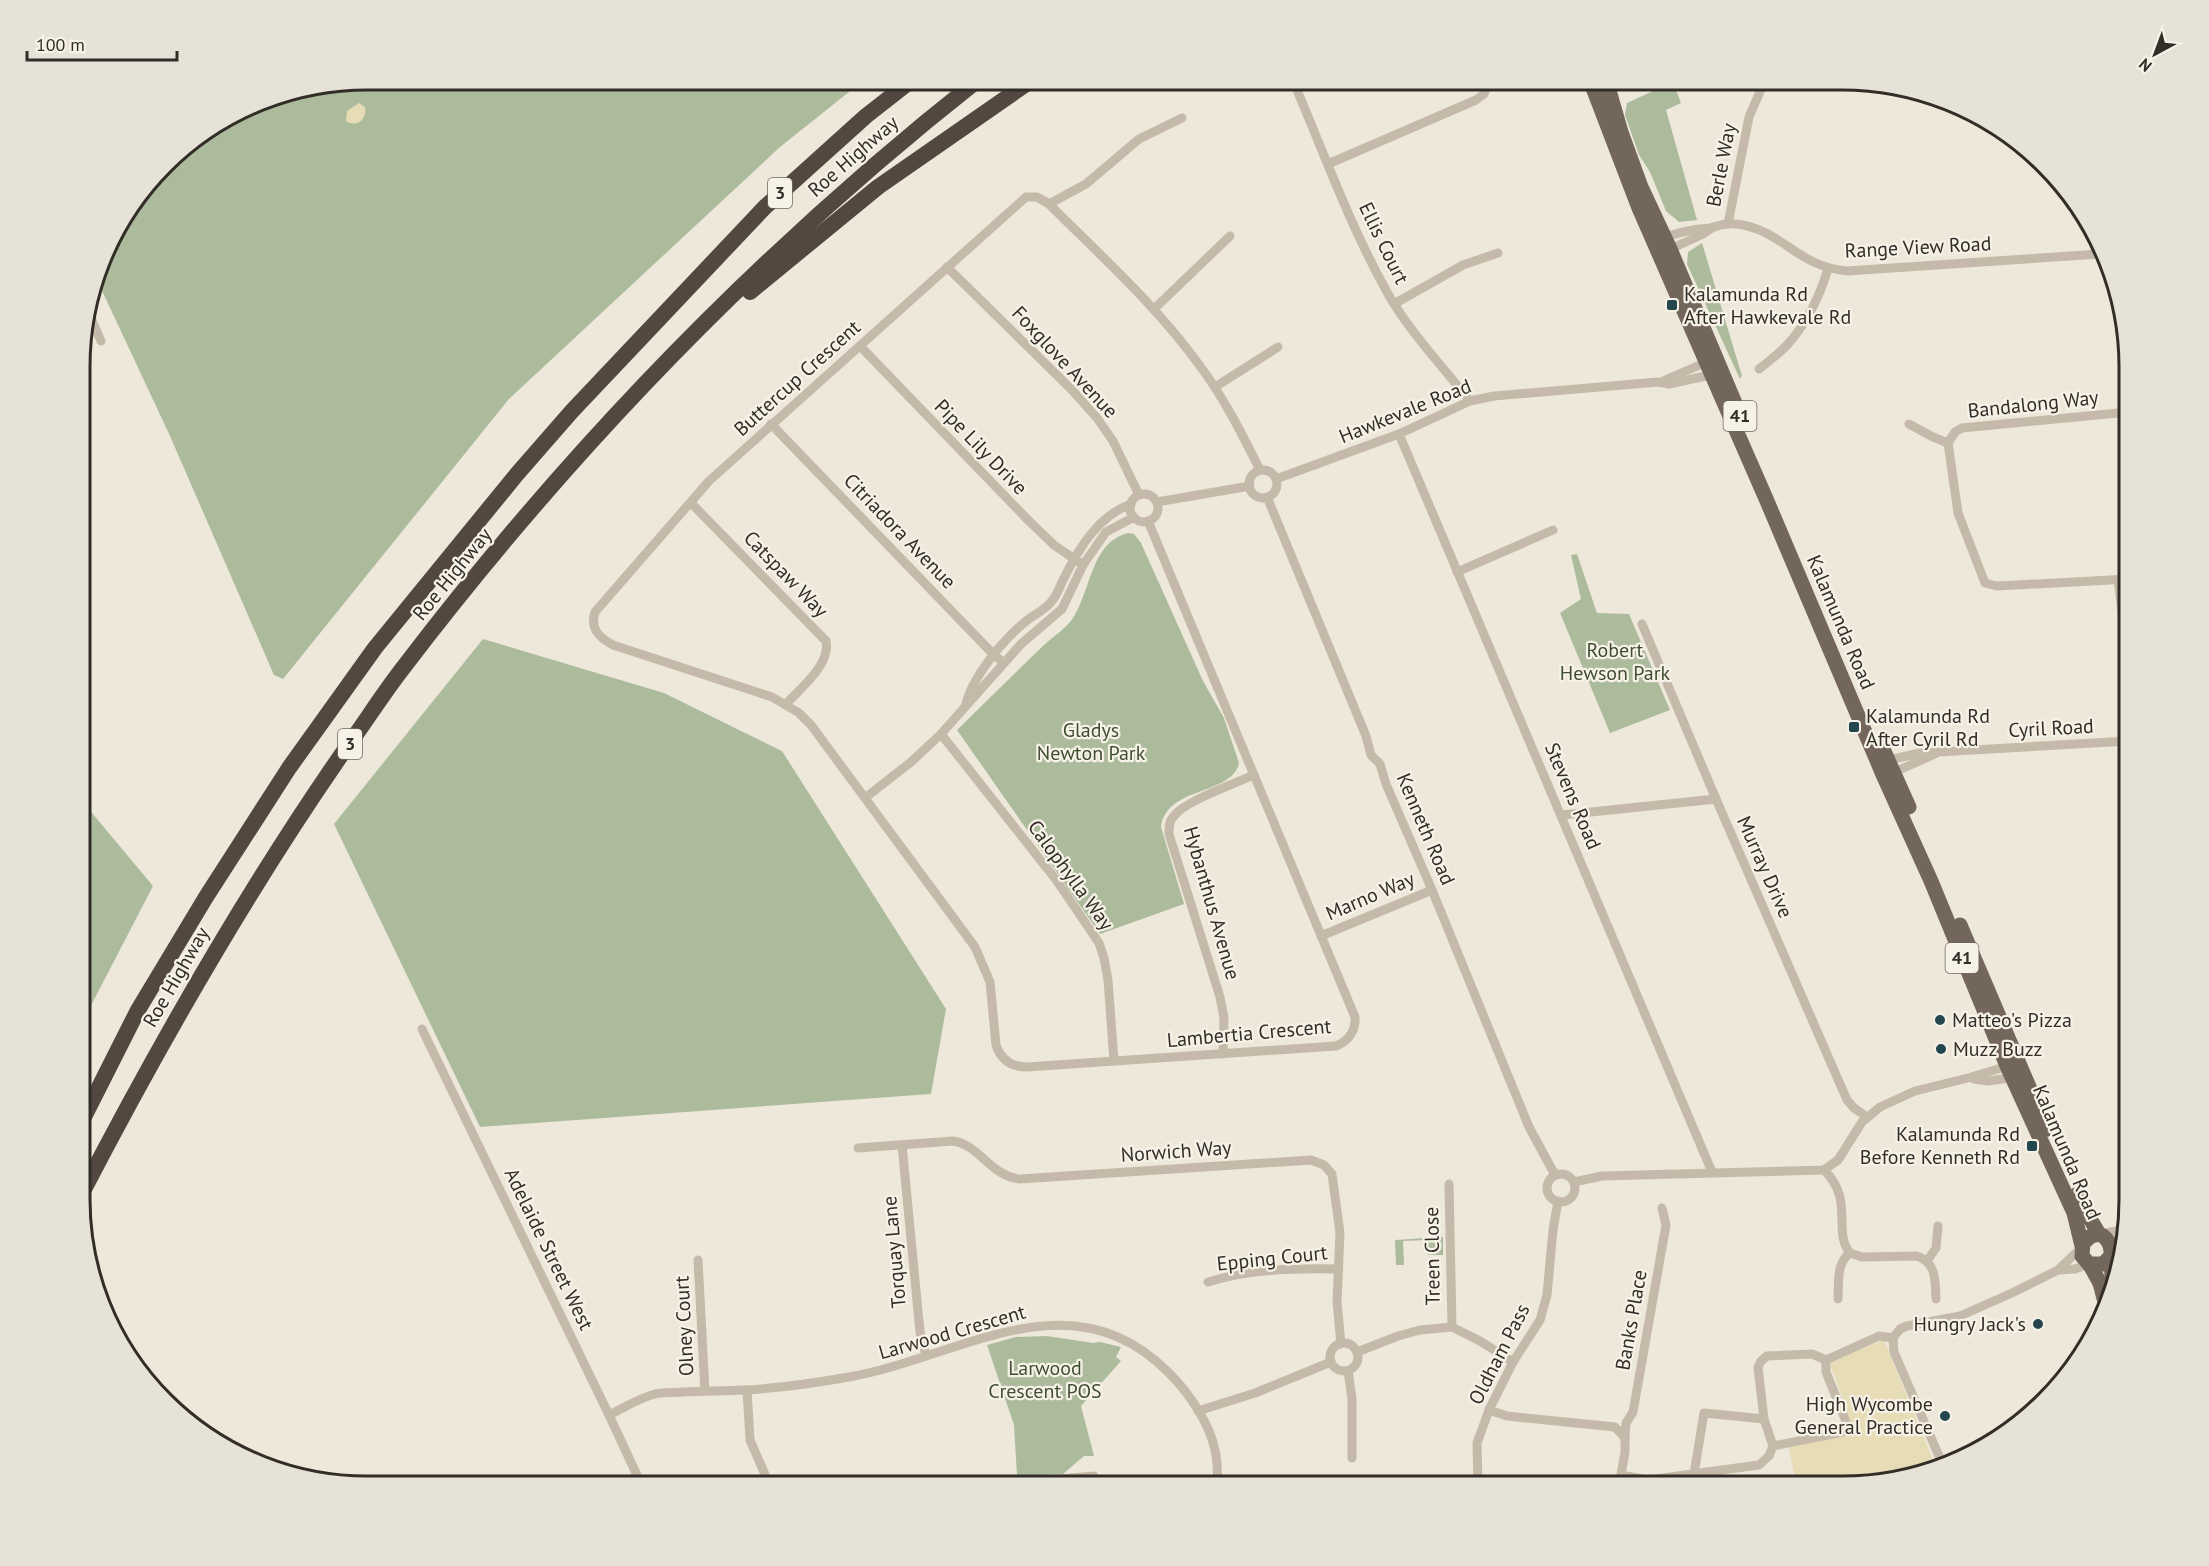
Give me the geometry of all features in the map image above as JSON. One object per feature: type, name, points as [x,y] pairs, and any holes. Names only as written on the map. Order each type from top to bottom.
[{"type":"highway","points":[[765,207],[885,90]]},
{"type":"highway","name":"Roe Highway","points":[[90,1105],[138,1010],[206,897],[289,768],[375,648],[517,474],[572,411],[765,207],[866,116],[899,90]]},
{"type":"highway","name":"Roe Highway","points":[[90,1177],[118,1123],[236,914],[315,794],[402,670],[542,496],[649,378],[741,286],[856,179],[966,90]]},
{"type":"highway","points":[[505,542],[650,388],[740,300],[878,187],[1018,90]]},
{"type":"main road","name":"Kalamunda Road","points":[[1594,90],[1618,158],[1662,245]]},
{"type":"main road","name":"Kalamunda Road","points":[[1609,90],[1662,245],[2074,1214],[2090,1241]]},
{"type":"main road","name":"Kalamunda Road","points":[[2090,1241],[2109,1242],[2114,1250]]},
{"type":"main road","name":"Kalamunda Road","points":[[2090,1241],[2082,1256],[2091,1265],[2102,1292]]},
{"type":"main road","points":[[2091,1265],[2103,1264],[2114,1252]]},
{"type":"street","name":"Ellis Court","points":[[1297,90],[1349,214],[1387,293],[1470,401]]},
{"type":"street","points":[[1328,164],[1476,100],[1485,90]]},
{"type":"street","name":"Berle Way","points":[[1728,224],[1749,117],[1761,90]]},
{"type":"street","points":[[1182,118],[1139,139],[1086,184],[1049,204],[1154,309],[1200,366],[1243,435],[1260,470]]},
{"type":"street","name":"Buttercup Crescent","points":[[866,798],[811,724],[786,704],[749,688],[613,645],[604,640],[593,628],[592,620],[595,612],[709,482],[771,424],[1022,200],[1026,197],[1037,197],[1049,204]]},
{"type":"street","name":"Range View Road","points":[[1662,245],[1694,228],[1712,228],[1728,224],[1748,226],[1767,234],[1804,258],[1828,269],[1847,271],[2095,254]]},
{"type":"street","points":[[1154,309],[1230,236]]},
{"type":"street","points":[[1394,304],[1462,265],[1498,253]]},
{"type":"street","name":"Foxglove Avenue","points":[[947,267],[1072,390],[1097,418],[1113,441],[1139,495]]},
{"type":"street","points":[[1759,369],[1788,345],[1798,331],[1813,307],[1828,269]]},
{"type":"street","points":[[93,323],[101,341]]},
{"type":"street","name":"Pipe Lily Drive","points":[[860,346],[1028,520],[1054,545],[1083,565]]},
{"type":"street","points":[[1215,387],[1278,347]]},
{"type":"street","name":"Hawkevale Road","points":[[1658,382],[1670,384],[1714,367]]},
{"type":"street","name":"Hawkevale Road","points":[[1276,479],[1399,434],[1470,401],[1494,396],[1658,382],[1714,367]]},
{"type":"street","name":"Bandalong Way","points":[[2118,579],[1997,586],[1985,583],[1958,513],[1948,443],[1955,432],[1962,428],[2119,413]]},
{"type":"street","name":"Citriadora Avenue","points":[[771,424],[1004,663]]},
{"type":"street","name":"Bandalong Way","points":[[1909,424],[1948,443]]},
{"type":"street","name":"Stevens Road","points":[[1399,434],[1712,1173]]},
{"type":"street","points":[[1260,470],[1270,471],[1276,479],[1276,490],[1267,497],[1256,495],[1250,486],[1252,476],[1260,470]]},
{"type":"street","points":[[1157,502],[1250,486]]},
{"type":"street","points":[[966,704],[972,688],[994,655],[1026,621],[1046,608],[1053,600],[1073,559],[1098,525],[1110,514],[1131,504],[1139,495],[1151,496],[1157,502],[1156,514],[1148,521],[1138,520],[1131,513],[1131,504]]},
{"type":"street","name":"Kenneth Road","points":[[1267,497],[1366,736],[1371,755],[1380,765],[1529,1126],[1555,1175]]},
{"type":"street","name":"Catspaw Way","points":[[691,503],[826,641],[827,652],[824,662],[786,704]]},
{"type":"street","points":[[866,798],[942,734],[1004,663],[1036,630],[1062,609],[1083,565],[1106,532],[1134,517]]},
{"type":"street","name":"Lambertia Crescent","points":[[866,798],[975,947],[990,982],[996,1045],[1005,1060],[1018,1067],[1342,1044],[1352,1034],[1356,1023],[1355,1017],[1148,521]]},
{"type":"street","points":[[1457,572],[1553,530]]},
{"type":"street","points":[[2118,579],[2119,587]]},
{"type":"street","name":"Murray Drive","points":[[1642,624],[1847,1100],[1867,1117]]},
{"type":"street","name":"Calophylla Way","points":[[942,734],[1057,881],[1070,904],[1099,943],[1108,980],[1114,1061]]},
{"type":"street","name":"Cyril Road","points":[[1886,768],[1920,753],[2119,742]]},
{"type":"street","name":"Cyril Road","points":[[1886,768],[1940,752]]},
{"type":"street","name":"Hybanthus Avenue","points":[[1224,1054],[1224,1018],[1220,996],[1173,845],[1169,825],[1172,818],[1186,805],[1253,775]]},
{"type":"street","points":[[1562,815],[1716,799]]},
{"type":"street","name":"Marno Way","points":[[1321,936],[1432,890]]},
{"type":"street","name":"Adelaide Street West","points":[[422,1029],[637,1476]]},
{"type":"street","points":[[1574,1182],[1602,1176],[1824,1170],[1844,1153],[1857,1129],[1867,1117],[1903,1095],[1968,1078],[1988,1081],[2015,1071]]},
{"type":"street","name":"Norwich Way","points":[[858,1148],[962,1143],[999,1173],[1008,1178],[1020,1179],[1311,1160],[1324,1165],[1332,1174],[1340,1233],[1337,1314],[1341,1344]]},
{"type":"street","name":"Torquay Lane","points":[[902,1145],[920,1332],[926,1355]]},
{"type":"street","points":[[1824,1170],[1840,1191],[1845,1243],[1850,1253],[1862,1257],[1917,1256],[1927,1261],[1933,1269],[1936,1299]]},
{"type":"street","points":[[1555,1175],[1568,1176],[1574,1182],[1573,1195],[1566,1200],[1558,1201],[1551,1197],[1547,1189],[1549,1181],[1555,1175]]},
{"type":"street","name":"Treen Close","points":[[1449,1184],[1452,1327]]},
{"type":"street","name":"Oldham Pass","points":[[1478,1476],[1477,1443],[1489,1410],[1512,1362],[1540,1320],[1547,1295],[1558,1201]]},
{"type":"street","name":"Banks Place","points":[[1621,1475],[1626,1423],[1633,1412],[1666,1225],[1662,1208]]},
{"type":"street","points":[[1927,1261],[1936,1248],[1938,1226]]},
{"type":"street","points":[[1939,1458],[1894,1352],[1893,1338],[1896,1333],[1907,1326],[1960,1316],[2012,1293],[2058,1270],[2090,1241],[2117,1233]]},
{"type":"street","points":[[1838,1299],[1840,1265],[1844,1257],[1850,1253]]},
{"type":"street","name":"Olney Court","points":[[698,1260],[705,1391]]},
{"type":"street","points":[[2058,1270],[2091,1265]]},
{"type":"street","name":"Epping Court","points":[[1208,1282],[1227,1276],[1310,1268],[1339,1269]]},
{"type":"street","name":"Larwood Crescent","points":[[609,1414],[656,1394],[747,1390],[866,1374],[926,1355],[1035,1326],[1073,1325],[1120,1337],[1137,1345],[1174,1378],[1188,1394],[1215,1450],[1217,1476]]},
{"type":"street","points":[[1357,1352],[1420,1330],[1452,1327],[1480,1341],[1512,1362]]},
{"type":"street","points":[[1679,1476],[1759,1465],[1769,1456],[1773,1446],[1764,1419],[1758,1366],[1767,1356],[1812,1354],[1826,1360],[1879,1336],[1893,1338]]},
{"type":"street","points":[[1341,1344],[1352,1346],[1357,1352],[1356,1364],[1348,1371],[1336,1369],[1331,1362],[1332,1351],[1341,1344]]},
{"type":"street","points":[[1773,1446],[1843,1432],[1847,1424],[1826,1371],[1826,1360]]},
{"type":"street","points":[[1198,1412],[1255,1393],[1331,1362]]},
{"type":"street","points":[[1348,1371],[1353,1407],[1352,1458]]},
{"type":"street","points":[[747,1390],[750,1440],[766,1476]]},
{"type":"street","points":[[1489,1410],[1507,1416],[1615,1427],[1625,1437]]},
{"type":"street","points":[[1694,1474],[1704,1413],[1764,1419]]},
{"type":"street","points":[[1621,1475],[1626,1476]]},
{"type":"green space","points":[[367,90],[851,90],[780,147],[509,399],[283,679],[274,675],[170,436],[101,289],[111,261],[127,229],[147,198],[184,159],[229,127],[261,111],[295,99],[331,92]]},
{"type":"green space","points":[[1655,90],[1676,90],[1681,103],[1666,110],[1697,220],[1679,222],[1666,211],[1650,172],[1639,155],[1625,115],[1627,103]]},
{"type":"green space","points":[[1702,243],[1742,376],[1740,379],[1687,264],[1688,252]]},
{"type":"green space","name":"Gladys Newton Park","points":[[1128,533],[1134,534],[1141,543],[1203,681],[1224,718],[1239,763],[1234,774],[1225,781],[1186,797],[1166,814],[1161,827],[1184,904],[1100,934],[957,730],[1070,622],[1079,607],[1093,569],[1106,546],[1116,538]]},
{"type":"green space","name":"Robert Hewson Park","points":[[1577,554],[1597,613],[1629,614],[1670,710],[1610,733],[1560,613],[1581,599],[1571,555]]},
{"type":"green space","points":[[483,639],[664,693],[782,751],[946,1009],[931,1094],[480,1127],[334,824]]},
{"type":"green space","points":[[90,811],[153,886],[90,1007]]},
{"type":"green space","points":[[1443,1237],[1443,1255],[1428,1255],[1428,1240],[1403,1241],[1404,1265],[1396,1265],[1395,1240]]},
{"type":"green space","name":"Larwood Crescent POS","points":[[1047,1336],[1100,1342],[1121,1347],[1116,1357],[1121,1361],[1081,1406],[1094,1456],[1084,1456],[1063,1474],[1017,1476],[1014,1425],[987,1345],[1016,1337]]},
{"type":"sand","points":[[359,103],[365,107],[365,115],[361,121],[354,124],[346,121],[347,111]]},
{"type":"sand","points":[[1884,1340],[1933,1460],[1914,1467],[1878,1474],[1794,1476],[1789,1447],[1855,1433],[1829,1361]]},
{"type":"place","name":"Kalamunda Rd After Hawkevale Rd","points":[[1672,305]]},
{"type":"place","name":"Kalamunda Rd After Cyril Rd","points":[[1854,727]]},
{"type":"place","name":"Matteo's Pizza","points":[[1940,1020]]},
{"type":"place","name":"Muzz Buzz","points":[[1941,1049]]},
{"type":"place","name":"Kalamunda Rd Before Kenneth Rd","points":[[2032,1146]]},
{"type":"place","name":"Hungry Jack's","points":[[2038,1324]]},
{"type":"place","name":"High Wycombe General Practice","points":[[1945,1416]]}]
